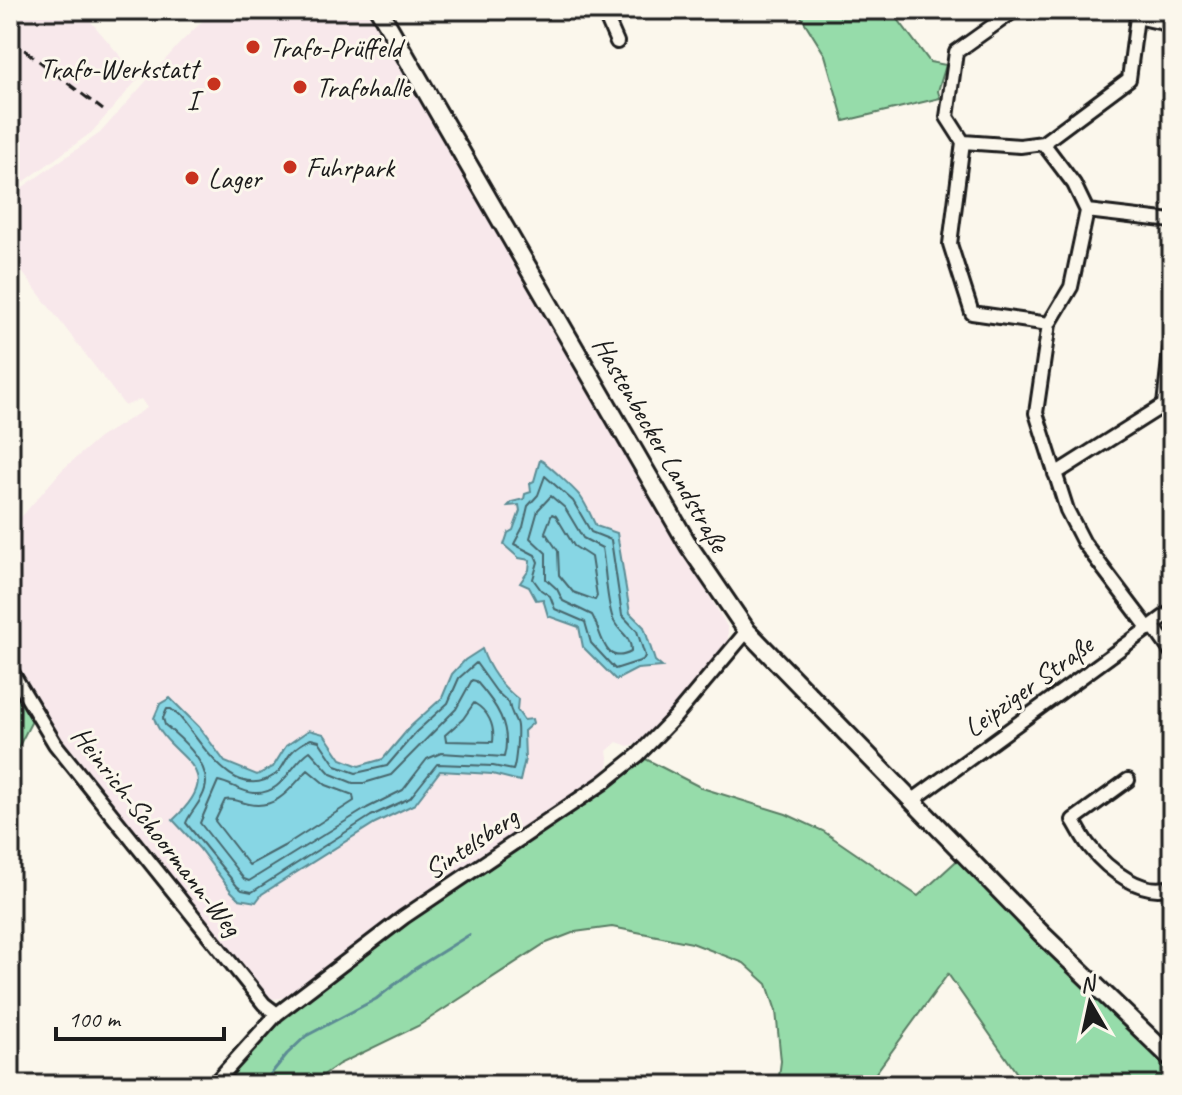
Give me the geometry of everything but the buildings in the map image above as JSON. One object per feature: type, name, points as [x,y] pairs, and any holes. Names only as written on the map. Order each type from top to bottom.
[{"type":"main road","name":"Hastenbecker Landstraße","points":[[379,10],[689,546],[747,631],[1042,934],[1172,1059]]},
{"type":"street","points":[[603,10],[617,42]]},
{"type":"street","points":[[1015,10],[956,52],[947,117],[963,142],[950,244],[972,313],[1049,324]]},
{"type":"street","points":[[963,142],[1020,146],[1043,143],[1129,79],[1136,13],[1172,25]]},
{"type":"street","points":[[1043,143],[1074,184],[1087,211],[1071,287],[1049,324],[1036,413],[1067,510],[1084,543],[1172,653]]},
{"type":"street","points":[[1087,211],[1172,221]]},
{"type":"street","points":[[1055,474],[1164,405],[1170,350]]},
{"type":"street","name":"Leipziger Straße","points":[[913,800],[1172,611]]},
{"type":"street","name":"Sintelsberg","points":[[213,1085],[277,1014],[404,917],[603,783],[638,755],[675,717],[747,631]]},
{"type":"street","name":"Heinrich-Schoormann-Weg","points":[[10,669],[55,744],[264,1004],[277,1014]]},
{"type":"street","points":[[1128,780],[1073,820],[1090,848],[1113,869],[1144,888],[1172,886]]},
{"type":"shaded area","points":[[10,10],[81,10],[139,78],[92,132],[10,192]]},
{"type":"shaded area","points":[[214,10],[366,10],[728,628],[728,641],[643,742],[628,746],[617,742],[607,751],[609,763],[604,774],[418,899],[288,997],[274,999],[264,995],[59,743],[10,661],[10,530],[62,470],[99,438],[147,408],[141,399],[125,406],[10,256],[10,196],[100,133],[181,42]]},
{"type":"green space","points":[[797,10],[891,10],[930,62],[946,65],[938,91],[940,98],[844,121],[825,55]]},
{"type":"green space","points":[[10,674],[34,717],[10,763]]},
{"type":"green space","points":[[638,755],[702,788],[786,814],[823,831],[918,896],[964,854],[1172,1059],[1172,1085],[1025,1085],[948,974],[867,1085],[778,1085],[781,1061],[776,1011],[767,984],[744,963],[692,943],[612,927],[575,932],[544,944],[418,1026],[339,1064],[309,1085],[221,1085],[283,1016],[404,917]]},
{"type":"water","points":[[540,460],[580,496],[596,526],[617,533],[630,613],[644,627],[655,661],[662,667],[637,669],[616,680],[583,647],[579,627],[548,616],[543,599],[536,600],[529,587],[520,583],[529,570],[530,560],[519,558],[504,545],[520,511],[519,505],[508,506],[531,492],[530,483],[534,481]]},
{"type":"water","points":[[482,649],[496,677],[518,699],[517,710],[524,720],[532,719],[533,723],[524,731],[525,759],[520,781],[492,774],[440,771],[415,804],[375,823],[262,894],[256,902],[239,899],[173,820],[190,802],[197,787],[197,775],[191,764],[161,732],[154,718],[160,704],[170,698],[199,727],[225,762],[257,775],[273,767],[286,746],[309,730],[324,734],[341,759],[359,766],[383,759],[410,727],[442,698],[452,674],[465,660]]},
{"type":"waterway","points":[[262,1085],[306,1036],[376,999],[416,968],[469,935]]},
{"type":"railway","points":[[10,39],[103,110]]},
{"type":"place","name":"Trafo-Prüffeld","points":[[253,47]]},
{"type":"place","name":"Trafo-Werkstatt I","points":[[214,84]]},
{"type":"place","name":"Trafohalle","points":[[300,87]]},
{"type":"place","name":"Fuhrpark","points":[[290,167]]},
{"type":"place","name":"Lager","points":[[192,178]]}]
